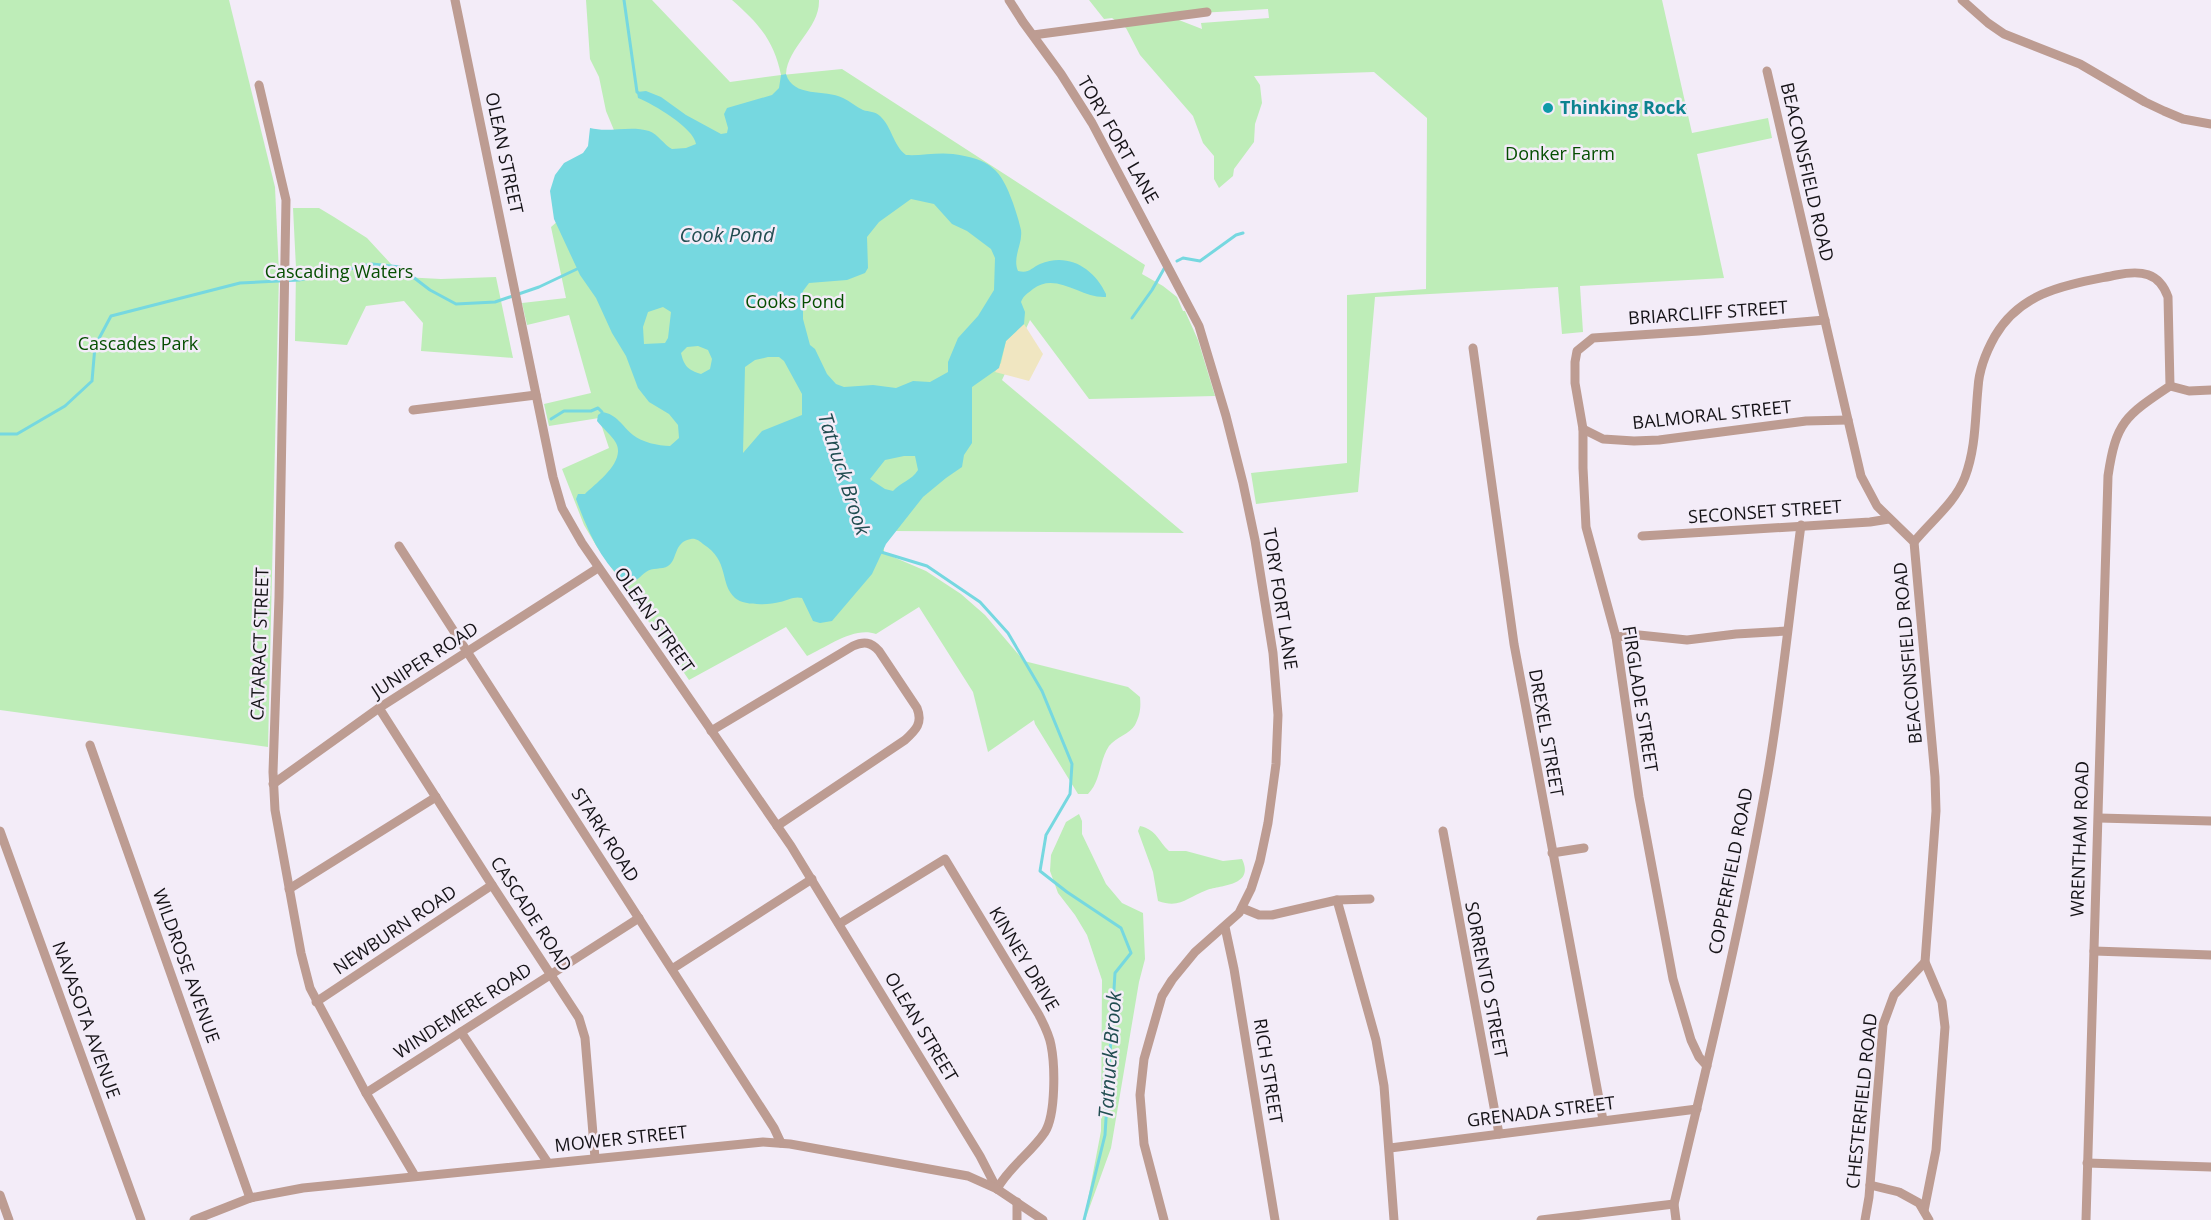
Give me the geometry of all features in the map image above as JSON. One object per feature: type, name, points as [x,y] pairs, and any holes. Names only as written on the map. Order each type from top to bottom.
[{"type":"street","name":"OLEAN STREET","points":[[455,0],[559,499],[574,532],[812,879],[987,1168],[997,1189]]},
{"type":"street","name":"TORY FORT LANE","points":[[1009,0],[1092,123],[1193,312],[1211,360],[1243,483],[1255,540],[1273,654],[1278,715],[1276,764],[1260,861],[1242,908],[1225,927],[1183,964],[1162,996],[1143,1059],[1140,1095],[1144,1144],[1164,1220]]},
{"type":"street","points":[[1962,0],[2004,34],[2080,64],[2164,111],[2183,119],[2211,124]]},
{"type":"street","points":[[1033,35],[1207,12]]},
{"type":"street","name":"BEACONSFIELD ROAD","points":[[1767,70],[1861,476],[1877,506],[1914,542],[1936,800],[1925,962],[1942,1002],[1945,1021],[1936,1150],[1926,1216]]},
{"type":"street","name":"CATARACT STREET","points":[[259,85],[286,200],[279,597],[273,784],[275,810],[303,962],[316,1002],[415,1176]]},
{"type":"street","points":[[1914,542],[1941,513],[1964,480],[1975,439],[1978,384],[1983,363],[1997,333],[2018,307],[2060,287],[2121,274],[2145,273],[2156,278],[2164,286],[2168,297],[2170,386],[2189,391],[2211,390]]},
{"type":"street","name":"BRIARCLIFF STREET","points":[[1593,338],[1699,332],[1824,320]]},
{"type":"street","name":"FIRGLADE STREET","points":[[1593,338],[1577,351],[1575,362],[1575,383],[1583,429],[1586,526],[1616,636],[1638,797],[1673,979],[1691,1040],[1699,1057],[1707,1066]]},
{"type":"street","name":"DREXEL STREET","points":[[1473,348],[1514,644],[1603,1120]]},
{"type":"street","name":"WRENTHAM ROAD","points":[[2086,1220],[2102,666],[2111,460],[2116,435],[2122,422],[2132,412],[2170,386]]},
{"type":"street","points":[[413,410],[536,395]]},
{"type":"street","name":"BALMORAL STREET","points":[[1583,429],[1603,439],[1634,441],[1659,440],[1806,421],[1848,420]]},
{"type":"street","name":"SECONSET STREET","points":[[1642,536],[1890,519]]},
{"type":"street","name":"COPPERFIELD ROAD","points":[[1676,1220],[1674,1204],[1707,1066],[1767,775],[1778,711],[1801,525]]},
{"type":"street","name":"STARK ROAD","points":[[399,546],[774,1128],[781,1143]]},
{"type":"street","name":"JUNIPER ROAD","points":[[273,784],[380,708],[598,568]]},
{"type":"street","points":[[1616,636],[1639,634],[1671,640],[1687,640],[1787,631]]},
{"type":"street","points":[[711,731],[860,643],[872,644],[879,651],[917,708],[920,717],[916,728],[905,740],[777,826]]},
{"type":"street","name":"CASCADE ROAD","points":[[380,708],[579,1018],[583,1028],[595,1158]]},
{"type":"street","name":"WILDROSE AVENUE","points":[[90,745],[250,1198]]},
{"type":"street","points":[[289,889],[436,797]]},
{"type":"street","points":[[2099,818],[2211,821]]},
{"type":"street","name":"NAVASOTA AVENUE","points":[[0,831],[141,1220]]},
{"type":"street","name":"SORRENTO STREET","points":[[1443,831],[1498,1134]]},
{"type":"street","points":[[1552,853],[1584,848]]},
{"type":"street","name":"KINNEY DRIVE","points":[[840,924],[945,859],[1039,1015],[1047,1030],[1052,1052],[1053,1097],[1049,1122],[1040,1139],[1005,1175],[997,1189]]},
{"type":"street","points":[[672,969],[812,879]]},
{"type":"street","name":"NEWBURN ROAD","points":[[316,1002],[492,885]]},
{"type":"street","points":[[1242,908],[1259,915],[1272,915],[1337,900],[1370,899]]},
{"type":"street","points":[[1337,900],[1376,1040],[1384,1086],[1394,1220]]},
{"type":"street","name":"WINDEMERE ROAD","points":[[366,1093],[639,918]]},
{"type":"street","name":"RICH STREET","points":[[1225,927],[1234,969],[1275,1220]]},
{"type":"street","points":[[2094,951],[2211,955]]},
{"type":"street","name":"CHESTERFIELD ROAD","points":[[1865,1220],[1883,1025],[1894,994],[1925,962]]},
{"type":"street","points":[[461,1032],[548,1163]]},
{"type":"street","name":"GRENADA STREET","points":[[1390,1148],[1697,1109]]},
{"type":"street","name":"MOWER STREET","points":[[194,1220],[250,1198],[311,1187],[737,1144],[781,1143],[956,1172],[980,1180],[997,1189],[1043,1220]]},
{"type":"street","points":[[2087,1162],[2211,1167]]},
{"type":"street","points":[[1870,1185],[1899,1192],[1919,1203],[1926,1216]]},
{"type":"street","points":[[0,1195],[9,1220]]},
{"type":"street","points":[[1017,1202],[1017,1220]]},
{"type":"street","points":[[1541,1220],[1674,1204]]},
{"type":"green space","name":"Cascades Park","points":[[0,0],[229,0],[275,187],[279,273],[268,747],[0,710]]},
{"type":"green space","name":"Cooks Pond","points":[[586,0],[652,0],[730,82],[781,75],[774,52],[764,33],[732,0],[819,0],[815,20],[792,55],[786,74],[782,75],[842,69],[1145,265],[1142,274],[1177,297],[1198,340],[1215,396],[1089,399],[1030,320],[1002,380],[1184,533],[892,531],[884,544],[884,553],[926,571],[961,594],[985,615],[1024,661],[1128,687],[1140,697],[1140,711],[1135,725],[1109,746],[1095,783],[1088,794],[1078,794],[1034,720],[988,752],[973,692],[919,607],[876,634],[868,632],[850,635],[807,656],[786,627],[689,680],[597,547],[584,525],[562,469],[609,448],[599,418],[549,426],[544,404],[591,393],[569,315],[527,325],[522,303],[566,298],[551,227],[591,192],[616,135],[606,111],[599,77],[590,59]]},
{"type":"green space","name":"Donker Farm","points":[[1089,0],[1662,0],[1692,133],[1768,118],[1772,138],[1697,154],[1724,278],[1580,286],[1583,332],[1562,334],[1558,287],[1375,297],[1358,492],[1256,504],[1251,473],[1347,463],[1347,295],[1426,289],[1427,118],[1374,72],[1254,76],[1260,85],[1262,103],[1255,124],[1254,142],[1234,169],[1233,176],[1219,188],[1214,179],[1214,156],[1203,143],[1193,116],[1140,55],[1126,28],[1112,18],[1104,19]],"holes":[[[1268,9],[1269,18],[1201,23],[1202,29],[1166,15]]]},
{"type":"green space","name":"Cascading Waters","points":[[293,208],[319,208],[334,217],[367,238],[403,277],[441,279],[496,277],[513,358],[421,351],[423,323],[404,301],[366,306],[347,345],[295,341],[296,268]]},
{"type":"green space","points":[[1079,814],[1082,821],[1082,834],[1106,884],[1122,903],[1143,913],[1145,959],[1139,982],[1111,1148],[1085,1220],[1101,1131],[1102,980],[1087,935],[1058,893],[1050,871],[1051,855],[1066,822]]},
{"type":"green space","points":[[1140,826],[1154,833],[1169,851],[1186,851],[1223,861],[1242,859],[1245,868],[1244,875],[1235,883],[1207,890],[1178,903],[1158,901],[1153,872],[1138,831]]},
{"type":"sand","points":[[1024,324],[1043,354],[1029,381],[995,372],[1001,363],[1006,341]]},
{"type":"water","name":"Cook Pond","points":[[786,74],[795,87],[802,90],[836,95],[863,110],[878,114],[906,155],[953,154],[985,163],[1004,182],[1014,206],[1021,235],[1016,261],[1018,271],[1027,271],[1050,261],[1070,261],[1095,277],[1106,294],[1106,297],[1097,296],[1051,283],[1042,284],[1024,296],[1021,302],[1025,312],[1024,324],[1006,341],[999,368],[972,387],[972,443],[964,455],[962,467],[923,497],[886,544],[872,574],[832,621],[820,623],[813,621],[802,598],[763,604],[739,601],[730,592],[717,558],[696,539],[681,544],[668,566],[648,570],[636,580],[627,583],[602,556],[576,499],[578,494],[585,494],[608,472],[617,457],[616,443],[597,421],[598,415],[602,412],[612,415],[629,432],[645,442],[660,445],[670,446],[679,438],[678,425],[669,414],[649,402],[638,388],[626,356],[612,333],[596,298],[580,275],[554,219],[550,191],[555,175],[564,163],[583,153],[588,146],[590,128],[642,129],[655,135],[672,149],[686,148],[696,144],[694,138],[681,124],[638,98],[637,92],[646,91],[661,97],[686,115],[721,134],[727,133],[724,114],[727,108],[772,95],[779,88],[781,75]],"holes":[[[911,199],[934,204],[952,224],[967,231],[991,249],[995,258],[994,290],[978,316],[958,338],[948,362],[948,372],[930,382],[913,381],[896,388],[873,385],[844,387],[836,384],[827,374],[815,349],[810,345],[803,319],[803,291],[809,283],[847,280],[865,273],[868,268],[867,237],[879,222]],[[663,307],[671,312],[668,338],[665,343],[644,344],[643,327],[648,312]],[[698,346],[708,350],[712,359],[710,369],[701,374],[687,367],[681,353],[687,347]],[[768,357],[779,357],[784,361],[802,394],[802,415],[762,431],[743,453],[745,367],[755,360]],[[915,456],[918,470],[893,491],[885,489],[870,479],[885,460]]]},
{"type":"waterway","name":"Tatnuck Brook","points":[[624,0],[637,92],[640,94]]},
{"type":"waterway","points":[[1177,261],[1183,258],[1200,261],[1236,235],[1243,233]]},
{"type":"waterway","points":[[0,434],[17,434],[65,406],[92,381],[95,346],[111,316],[240,283],[299,280],[372,264],[400,267],[430,290],[456,304],[495,302],[539,287],[577,269]]},
{"type":"waterway","points":[[1132,318],[1165,267]]},
{"type":"waterway","points":[[551,419],[564,411],[591,411],[598,408],[602,412]]},
{"type":"waterway","name":"Tatnuck Brook","points":[[881,552],[927,566],[980,602],[1008,633],[1042,691],[1072,764],[1070,794],[1046,835],[1040,871],[1121,928],[1131,953],[1115,973],[1105,1135],[1084,1220]]},
{"type":"place","name":"Thinking Rock","points":[[1548,108]]}]
